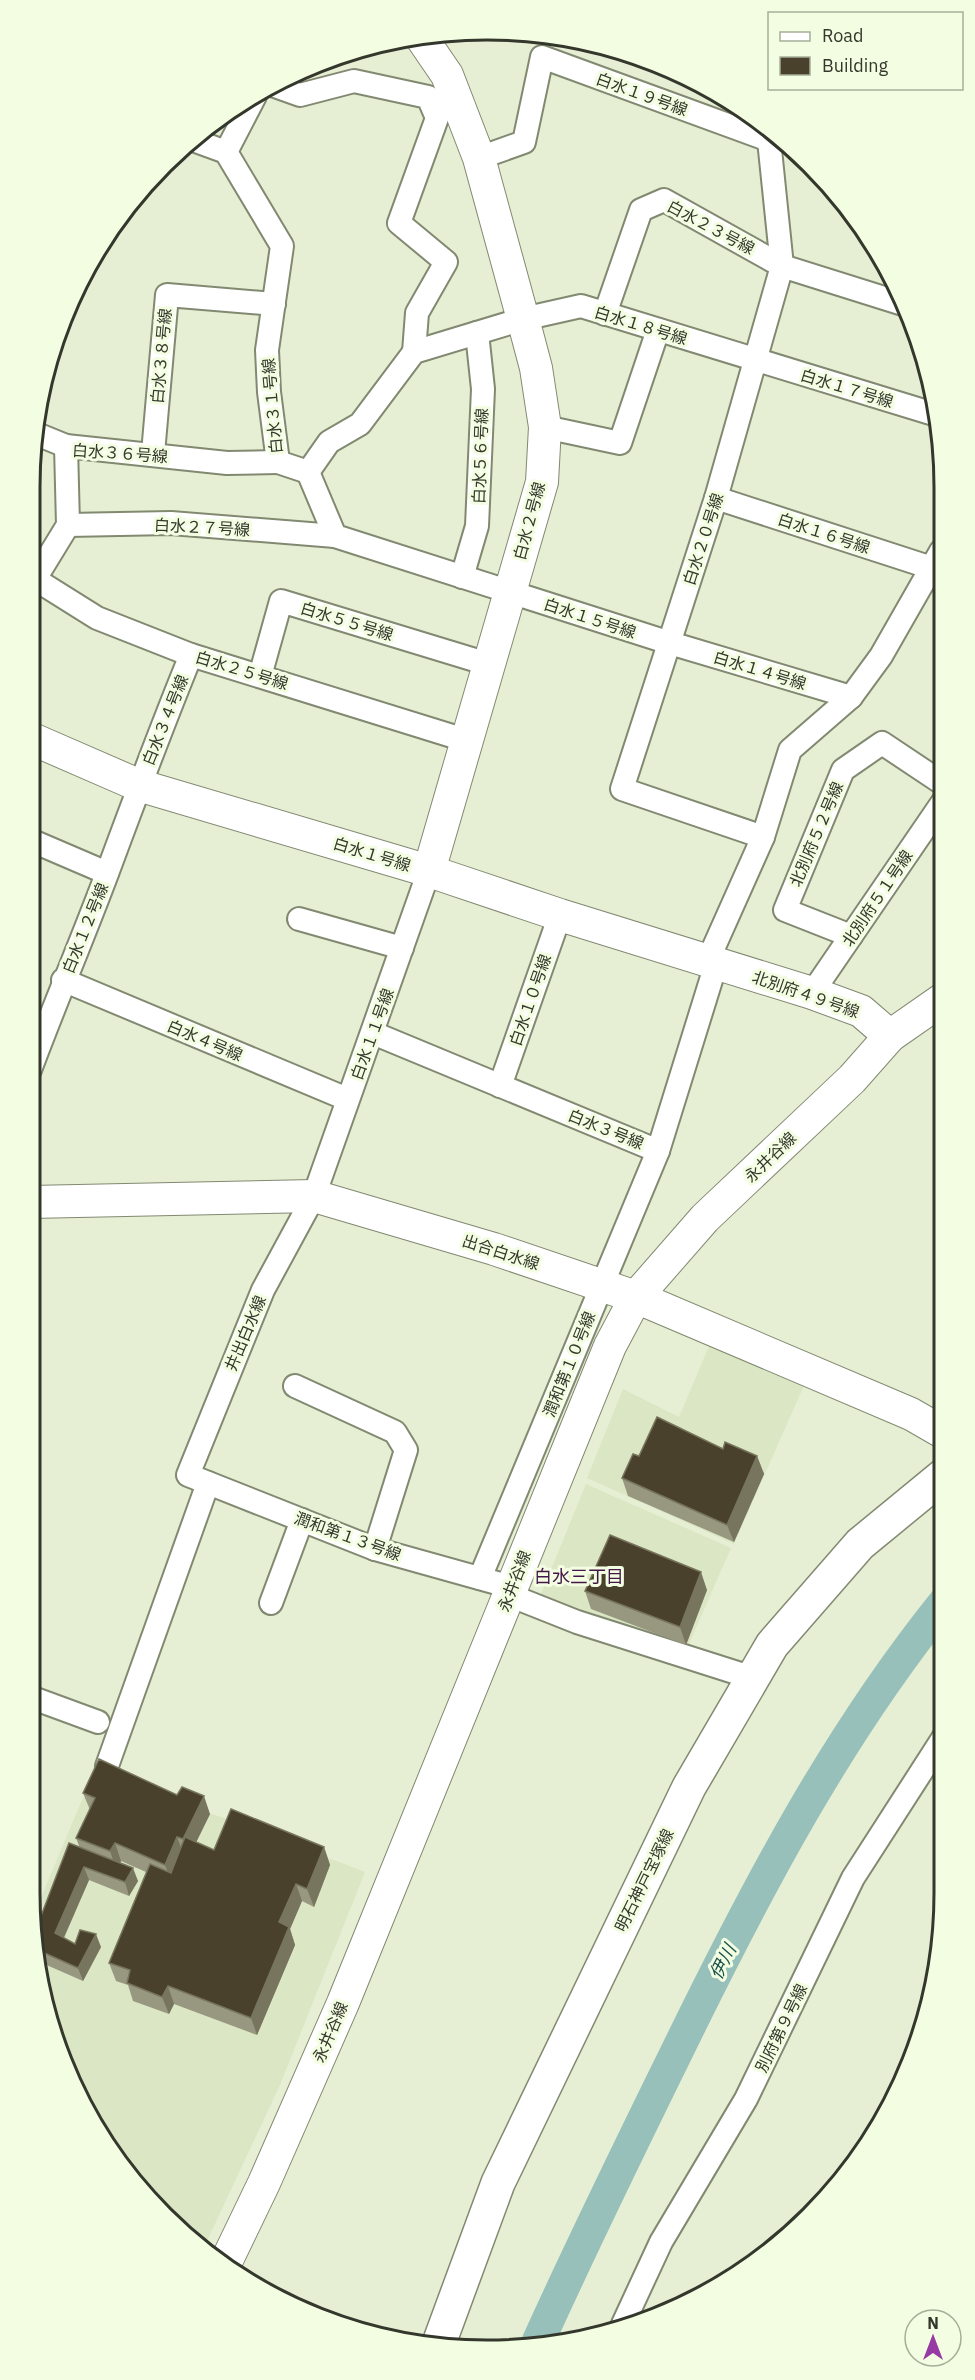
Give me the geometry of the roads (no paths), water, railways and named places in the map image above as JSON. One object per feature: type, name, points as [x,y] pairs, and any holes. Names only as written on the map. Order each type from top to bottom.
[{"type":"main road","name":"明石神戸宝塚線","points":[[441,2337],[498,2183],[689,1787],[772,1645],[860,1544],[934,1483]]},
{"type":"street","name":"白水２号線","points":[[426,44],[447,75],[479,158],[536,368],[545,427],[542,482],[465,740],[429,871]]},
{"type":"street","name":"白水１９号線","points":[[479,158],[524,142],[542,57],[763,135]]},
{"type":"street","points":[[285,90],[300,95],[354,81],[428,97],[437,118],[399,223],[446,262],[417,313],[414,352],[360,424],[330,442],[308,472],[335,536],[510,593]]},
{"type":"street","points":[[202,143],[226,152],[247,111]]},
{"type":"street","points":[[773,144],[782,266],[893,301]]},
{"type":"street","name":"白水３１号線","points":[[226,152],[282,246],[267,350],[269,392],[278,462],[308,472]]},
{"type":"street","name":"白水２３号線","points":[[605,314],[641,210],[664,200],[782,266]]},
{"type":"street","name":"白水２０号線","points":[[763,837],[622,789],[716,498],[757,361],[782,266]]},
{"type":"street","name":"白水３８号線","points":[[153,453],[167,295],[274,304]]},
{"type":"street","name":"白水１８号線","points":[[414,352],[523,319],[581,306],[757,361]]},
{"type":"street","points":[[545,427],[620,443],[658,330]]},
{"type":"street","name":"白水５６号線","points":[[462,577],[478,515],[483,388],[477,333]]},
{"type":"street","name":"白水１７号線","points":[[757,361],[928,412]]},
{"type":"street","points":[[43,437],[66,446]]},
{"type":"street","name":"白水３６号線","points":[[69,525],[66,446],[153,453],[227,463],[278,462]]},
{"type":"street","name":"白水１６号線","points":[[716,498],[934,558]]},
{"type":"street","name":"白水２７号線","points":[[69,525],[171,523],[335,536]]},
{"type":"street","points":[[40,567],[69,525]]},
{"type":"street","points":[[716,964],[712,949],[763,837],[790,750],[851,697],[881,656],[934,564]]},
{"type":"street","name":"白水２５号線","points":[[40,583],[97,618],[191,655],[465,740]]},
{"type":"street","name":"白水１５号線","points":[[510,593],[670,643]]},
{"type":"street","name":"白水５５号線","points":[[260,676],[281,601],[488,664]]},
{"type":"street","name":"白水１４号線","points":[[670,643],[851,697]]},
{"type":"street","name":"白水３４号線","points":[[138,785],[191,655]]},
{"type":"street","name":"白水１号線","points":[[40,742],[138,785],[429,871],[716,964]]},
{"type":"street","name":"北別府５２号線","points":[[851,936],[785,910],[843,770],[882,743],[934,778]]},
{"type":"street","name":"白水１２号線","points":[[40,1043],[107,873],[138,785]]},
{"type":"street","name":"北別府５１号線","points":[[812,993],[934,815]]},
{"type":"street","points":[[40,844],[107,873]]},
{"type":"street","name":"白水１１号線","points":[[314,1196],[429,871]]},
{"type":"street","name":"白水１０号線","points":[[500,1086],[560,915]]},
{"type":"street","points":[[299,919],[402,948]]},
{"type":"street","name":"北別府４９号線","points":[[716,964],[812,993],[861,1011],[890,1036]]},
{"type":"street","name":"白水３号線","points":[[373,1033],[658,1151],[716,964]]},
{"type":"street","name":"白水４号線","points":[[63,980],[347,1099]]},
{"type":"street","name":"永井谷線","points":[[229,2257],[264,2183],[343,2003],[510,1591],[566,1411],[610,1346],[636,1297],[705,1218],[852,1079],[890,1036],[934,1005]]},
{"type":"street","name":"潤和第１０号線","points":[[480,1578],[566,1411],[602,1285],[658,1151]]},
{"type":"street","name":"出合白水線","points":[[40,1202],[314,1196],[494,1249],[636,1297],[839,1382],[934,1427]]},
{"type":"street","name":"井出白水線","points":[[107,1766],[198,1479],[263,1290],[314,1196]]},
{"type":"street","points":[[296,1386],[396,1432],[406,1450],[375,1549]]},
{"type":"street","name":"潤和第１３号線","points":[[198,1479],[375,1549],[480,1578],[577,1622],[753,1678]]},
{"type":"street","points":[[271,1603],[302,1520]]},
{"type":"street","points":[[40,1701],[98,1722]]},
{"type":"street","name":"別府第９号線","points":[[625,2318],[661,2242],[746,2099],[853,1878],[934,1752]]},
{"type":"waterway","name":"伊川","points":[[541,2337],[683,2039],[770,1869],[834,1759],[905,1654],[934,1616]]},
{"type":"district","name":"白水三丁目","points":[[579,1577]]}]
